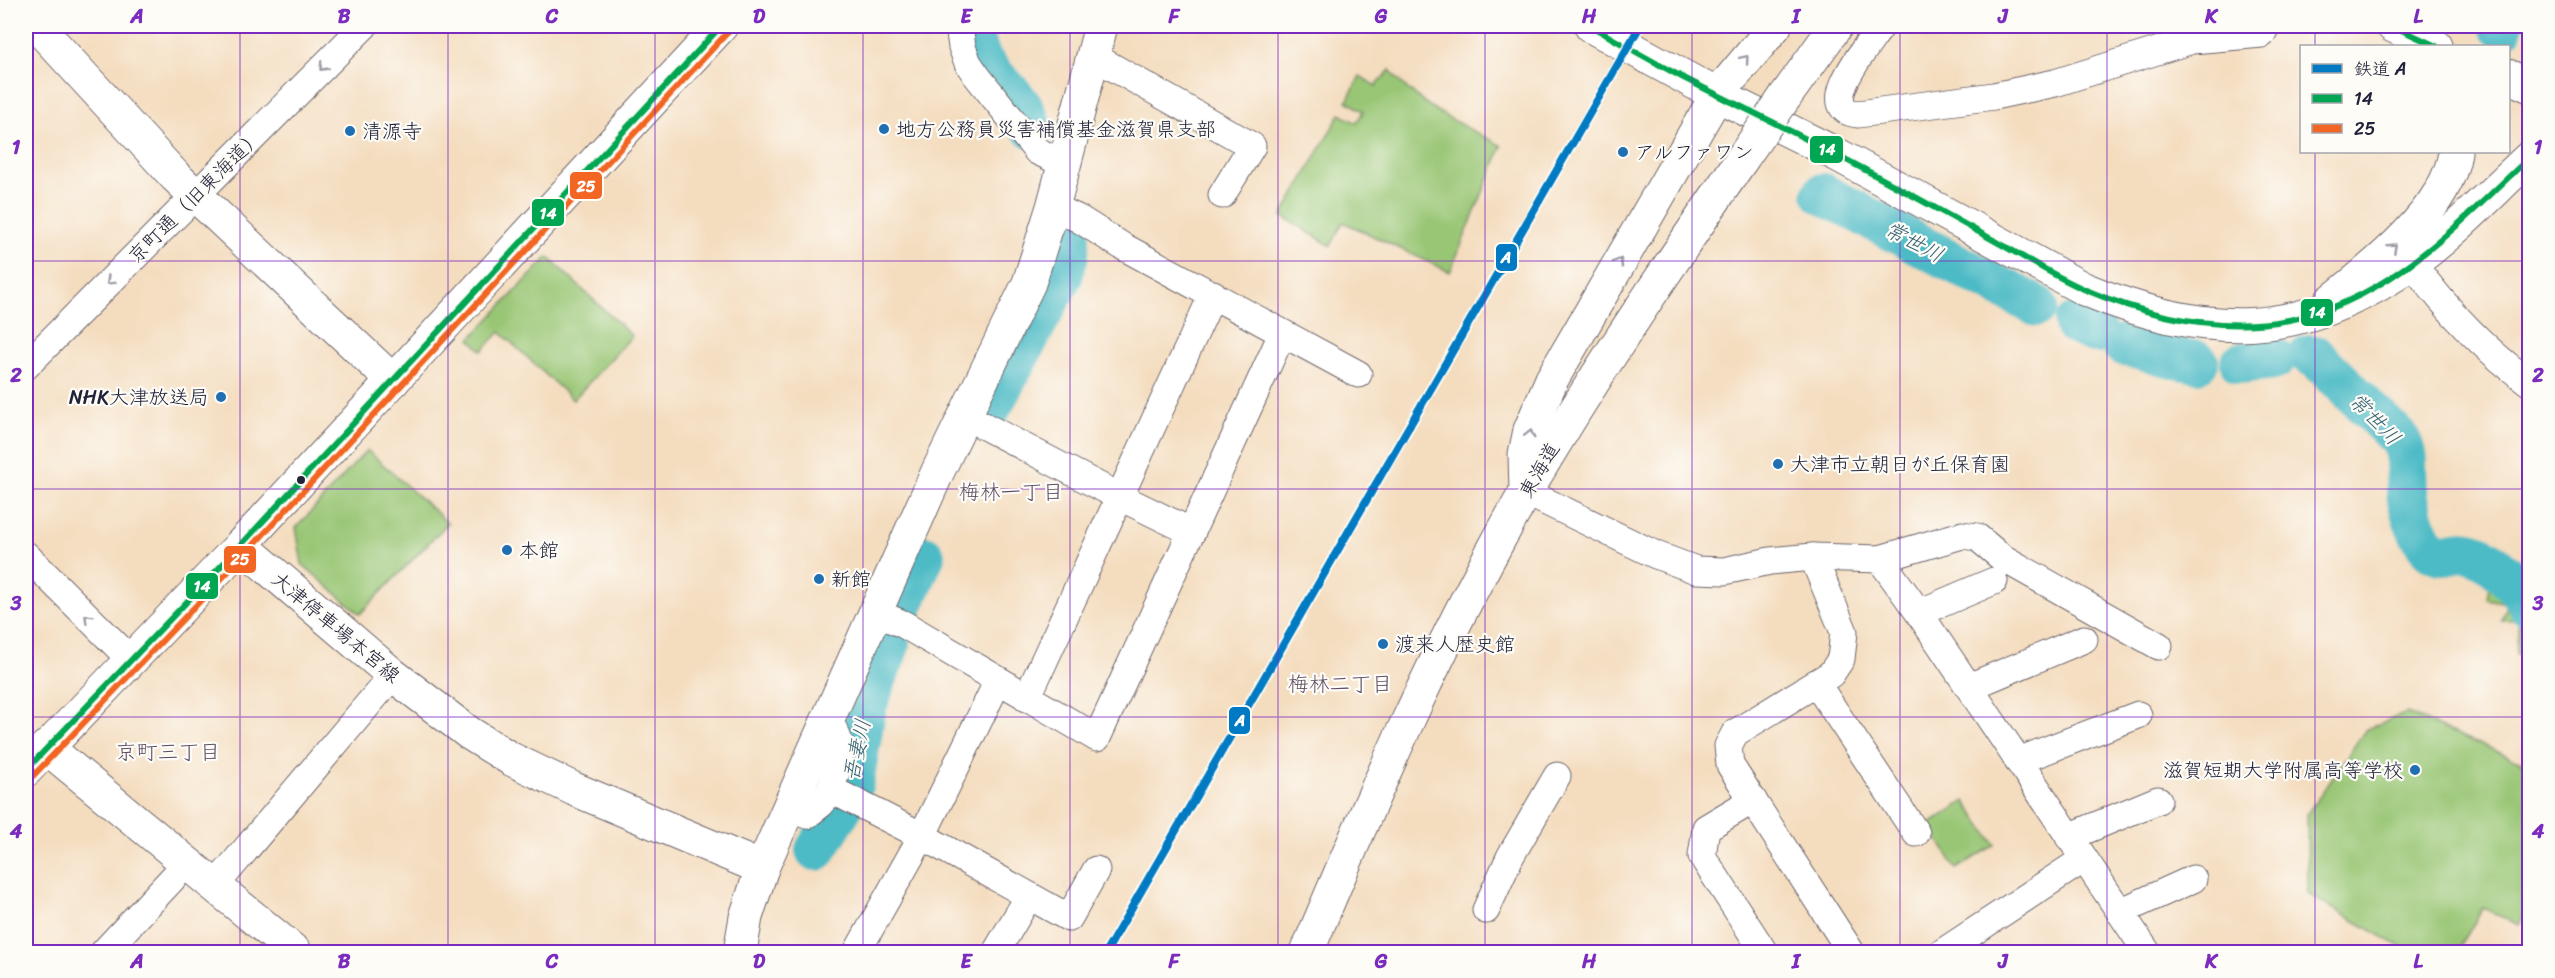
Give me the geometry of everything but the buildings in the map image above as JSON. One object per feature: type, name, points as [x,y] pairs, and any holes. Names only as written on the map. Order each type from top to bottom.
[{"type":"main road","points":[[37,26],[175,176],[393,381]]},
{"type":"main road","points":[[296,952],[186,864],[36,758],[241,545],[721,26]]},
{"type":"main road","points":[[1591,26],[1718,95],[1836,154],[2084,289],[2123,306],[2192,322],[2227,327],[2253,326],[2316,312],[2345,302],[2412,263],[2450,232],[2529,157]]},
{"type":"main road","points":[[1526,492],[1526,454],[1530,430],[1552,379],[1718,95],[1775,26]]},
{"type":"main road","name":"東海道","points":[[1307,952],[1405,725],[1443,646],[1526,492],[1588,389],[1660,278],[1836,26]]},
{"type":"main road","points":[[2391,26],[2412,45]]},
{"type":"main road","points":[[2391,26],[2434,45]]},
{"type":"main road","points":[[740,952],[746,917],[762,868],[827,720],[888,618],[965,416],[1029,283],[1053,207],[1097,41]]},
{"type":"main road","points":[[2510,77],[2529,86]]},
{"type":"main road","points":[[2316,312],[2365,274],[2402,239],[2444,186],[2455,153]]},
{"type":"main road","name":"大津停車場本宮線","points":[[241,545],[393,675],[469,734],[511,759],[574,789],[762,868]]},
{"type":"street","name":"京町通（旧東海道）","points":[[26,366],[364,26]]},
{"type":"street","points":[[958,26],[968,63],[977,76],[1037,151],[1065,164]]},
{"type":"street","points":[[1881,26],[1842,84],[1839,96],[1841,105],[1849,113],[1858,114],[1994,96],[2055,83],[2192,40],[2262,34],[2266,26]]},
{"type":"street","points":[[1097,41],[1252,146],[1222,195]]},
{"type":"street","points":[[1053,207],[1358,374]]},
{"type":"street","points":[[2412,263],[2456,318],[2477,340],[2529,383]]},
{"type":"street","points":[[1027,698],[1213,294]]},
{"type":"street","points":[[888,618],[1097,738],[1282,334]]},
{"type":"street","points":[[965,416],[1119,497],[1192,532]]},
{"type":"street","points":[[1526,492],[1656,555],[1696,570],[1724,571],[1770,561],[1813,557],[1880,559],[1962,535],[1977,537],[2001,557],[2159,646]]},
{"type":"street","points":[[26,555],[130,659]]},
{"type":"street","points":[[1813,557],[1844,632],[1841,659],[1831,674],[1735,733],[1728,746],[1730,765],[1851,952]]},
{"type":"street","points":[[1880,559],[1919,613],[2120,912],[2140,950]]},
{"type":"street","points":[[1919,613],[1994,581]]},
{"type":"street","points":[[1969,687],[2084,639]]},
{"type":"street","points":[[214,887],[393,675]]},
{"type":"street","points":[[857,952],[922,836],[998,681]]},
{"type":"street","points":[[1816,683],[1916,832]]},
{"type":"street","points":[[2018,760],[2138,715]]},
{"type":"street","points":[[827,720],[838,734],[841,753],[841,794]]},
{"type":"street","points":[[1486,910],[1510,856],[1557,776]]},
{"type":"street","points":[[841,794],[922,836],[1069,918],[1096,870]]},
{"type":"street","points":[[788,808],[807,814],[841,794]]},
{"type":"street","points":[[1753,800],[1706,828],[1702,856],[1764,952]]},
{"type":"street","points":[[2069,837],[2158,800]]},
{"type":"street","points":[[1943,952],[2084,859]]},
{"type":"street","points":[[104,952],[186,864]]},
{"type":"street","points":[[2120,912],[2193,879]]},
{"type":"street","points":[[996,952],[1029,896]]},
{"type":"green space","points":[[1390,70],[1401,83],[1427,104],[1502,146],[1450,272],[1343,222],[1331,246],[1282,216],[1340,114],[1357,123],[1363,111],[1347,101],[1360,76],[1376,86]]},
{"type":"green space","points":[[548,257],[632,336],[573,400],[500,332],[482,351],[470,339]]},
{"type":"green space","points":[[367,450],[448,523],[360,614],[302,564],[296,528]]},
{"type":"green space","points":[[2492,567],[2525,605],[2529,616],[2529,656],[2516,654],[2519,620],[2501,620],[2507,603],[2487,599]]},
{"type":"green space","name":"滋賀短期大学附属高等学校","points":[[2407,713],[2529,765],[2529,905],[2519,925],[2483,908],[2457,952],[2409,952],[2308,894],[2307,814],[2366,729]]},
{"type":"green space","points":[[1965,801],[1995,845],[1956,869],[1936,836],[1930,835],[1925,827]]},
{"type":"waterway","name":"吾妻川","points":[[974,26],[975,40],[983,62],[1022,107],[1032,128]]},
{"type":"waterway","name":"常世川","points":[[1823,194],[2037,306]]},
{"type":"waterway","name":"吾妻川","points":[[987,414],[1062,276],[1068,254],[1069,233]]},
{"type":"waterway","name":"常世川","points":[[2075,324],[2096,333]]},
{"type":"waterway","name":"常世川","points":[[2123,345],[2198,362]]},
{"type":"waterway","name":"常世川","points":[[2310,355],[2315,356],[2400,440],[2406,458],[2407,496],[2417,527],[2427,545],[2438,553],[2464,551],[2488,560],[2505,574],[2530,607]]},
{"type":"waterway","name":"常世川","points":[[2241,363],[2275,359]]},
{"type":"waterway","name":"吾妻川","points":[[899,614],[924,556]]},
{"type":"waterway","name":"吾妻川","points":[[816,850],[842,807],[853,782],[866,706],[889,645]]},
{"type":"rail line","name":"A","points":[[1106,952],[1640,26]]},
{"type":"transit line","name":"14","points":[[26,770],[241,545],[721,26]]},
{"type":"transit line","name":"14","points":[[1591,26],[1680,76],[1877,176],[2063,279],[2110,300],[2186,320],[2237,325],[2263,324],[2289,320],[2325,310],[2359,296],[2390,277],[2449,233],[2530,157]]},
{"type":"transit line","name":"14","points":[[2393,26],[2434,45]]},
{"type":"transit line","name":"25","points":[[33,776],[248,551],[728,32]]},
{"type":"place","name":"地方公務員災害補償基金滋賀県支部","points":[[884,129]]},
{"type":"place","name":"清源寺","points":[[350,131]]},
{"type":"place","name":"アルファワン","points":[[1623,152]]},
{"type":"place","name":"NHK大津放送局","points":[[221,397]]},
{"type":"place","name":"大津市立朝日が丘保育園","points":[[1778,464]]},
{"type":"place","name":"本館","points":[[507,550]]},
{"type":"place","name":"新館","points":[[819,579]]},
{"type":"place","name":"渡来人歴史館","points":[[1383,644]]},
{"type":"place","name":"滋賀短期大学附属高等学校","points":[[2415,770]]},
{"type":"district","name":"梅林一丁目","points":[[1011,492]]},
{"type":"district","name":"梅林二丁目","points":[[1340,684]]},
{"type":"district","name":"京町三丁目","points":[[168,752]]}]
